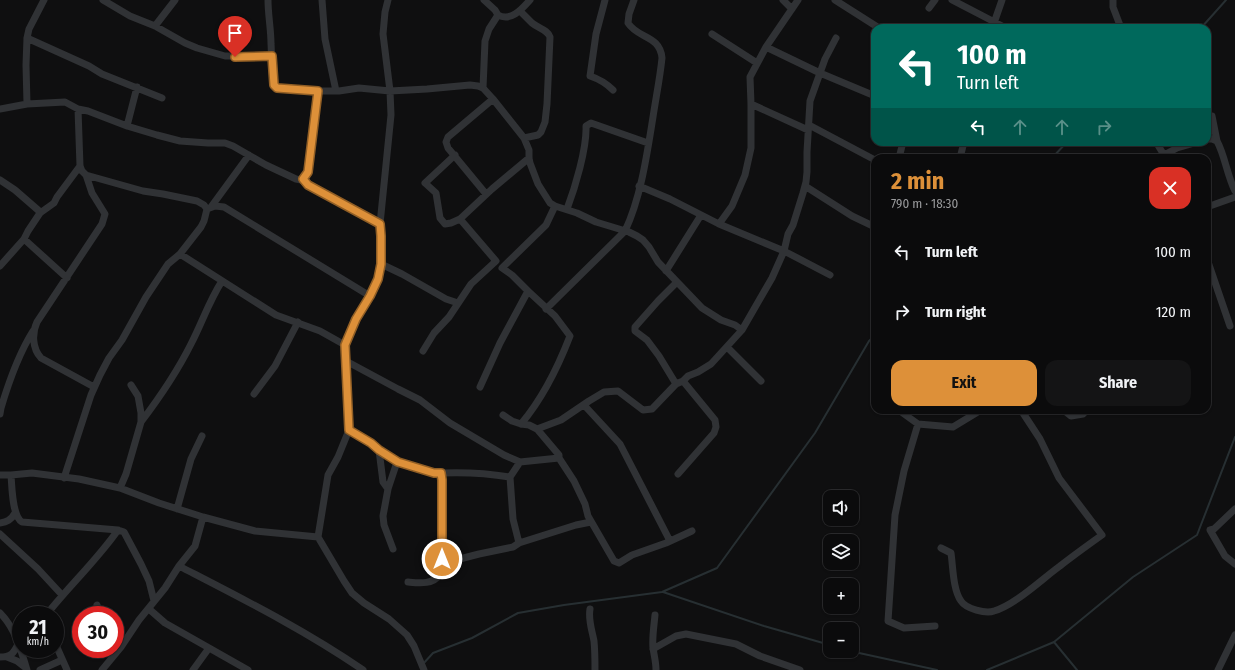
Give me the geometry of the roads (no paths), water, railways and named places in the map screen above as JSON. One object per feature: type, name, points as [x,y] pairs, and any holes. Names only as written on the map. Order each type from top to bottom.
[{"type":"street","points":[[27,104],[27,38],[29,29],[44,0]]},
{"type":"street","points":[[104,0],[130,16],[154,26],[191,46],[225,56],[272,56]]},
{"type":"street","points":[[154,26],[175,0]]},
{"type":"street","points":[[268,0],[274,85],[277,88],[318,91],[336,91],[359,88],[390,91],[416,90],[470,85],[483,88],[524,138],[529,150],[529,158],[538,184],[550,203],[578,213],[596,222],[633,234],[643,240],[650,247],[658,262],[702,308],[721,320],[735,325],[742,330]]},
{"type":"street","points":[[322,0],[325,39],[336,91]]},
{"type":"street","points":[[388,0],[385,12],[383,34],[390,91],[390,126],[380,224],[381,264],[378,279],[356,319],[345,345],[349,430],[338,457],[328,475],[318,537],[352,592],[364,603],[389,619],[407,635],[414,646],[424,670]]},
{"type":"street","points":[[484,0],[495,10],[498,16]]},
{"type":"street","points":[[498,16],[508,18],[520,11],[530,0]]},
{"type":"street","points":[[605,0],[596,34],[590,76],[597,78],[613,90]]},
{"type":"street","points":[[546,308],[625,231],[630,221],[648,143],[661,64],[661,51],[656,43],[647,36],[632,29],[628,23],[629,14],[634,0]]},
{"type":"street","points":[[783,0],[792,9]]},
{"type":"street","points":[[719,224],[732,206],[745,175],[751,148],[752,104],[750,77],[766,47],[798,0]]},
{"type":"street","points":[[835,0],[873,24]]},
{"type":"street","points":[[929,8],[935,0]]},
{"type":"street","points":[[952,0],[993,24]]},
{"type":"street","points":[[995,24],[1002,0]]},
{"type":"street","points":[[1115,1],[1113,7],[1119,24]]},
{"type":"street","points":[[520,11],[538,28],[547,32],[550,37],[548,93],[545,122],[538,135],[524,138]]},
{"type":"street","points":[[483,88],[487,35],[498,16]]},
{"type":"street","points":[[712,34],[757,63]]},
{"type":"street","points":[[27,38],[89,66],[102,74],[162,98]]},
{"type":"street","points":[[537,429],[561,420],[604,392],[618,391],[643,410],[652,409],[688,376],[711,364],[742,330],[772,278],[784,251],[788,234],[793,225],[805,186],[807,172],[810,101],[825,59],[836,38]]},
{"type":"street","points":[[766,47],[820,73],[871,94]]},
{"type":"street","points":[[127,126],[137,88]]},
{"type":"street","points":[[303,179],[308,172],[318,91]]},
{"type":"street","points":[[486,194],[454,156],[448,148],[446,142],[448,137],[493,99]]},
{"type":"street","points":[[0,109],[27,104],[66,102],[78,110],[88,111],[157,136],[180,141],[225,143],[296,179],[303,179]]},
{"type":"street","points":[[752,104],[808,128],[871,158]]},
{"type":"street","points":[[78,110],[80,166],[82,172],[86,175],[143,191],[197,201],[209,208],[215,206],[224,207],[370,296]]},
{"type":"street","points":[[1212,116],[1217,141],[1220,146],[1231,184],[1235,191]]},
{"type":"street","points":[[567,209],[582,155],[586,137],[586,126],[591,123],[648,143]]},
{"type":"street","points":[[1211,139],[1217,141]]},
{"type":"street","points":[[1166,154],[1184,146]]},
{"type":"street","points":[[64,478],[94,387],[109,358],[122,340],[146,297],[168,264],[180,254],[201,227],[209,208],[249,155]]},
{"type":"street","points":[[454,156],[425,183],[436,194],[440,218],[445,224],[460,219],[486,194],[529,158]]},
{"type":"street","points":[[0,266],[3,258],[24,239],[40,213],[54,203],[80,166]]},
{"type":"street","points":[[0,414],[12,374],[22,349],[104,220],[105,214],[92,193],[86,175]]},
{"type":"street","points":[[303,179],[308,185],[380,224]]},
{"type":"street","points":[[0,180],[15,190],[40,213]]},
{"type":"street","points":[[639,186],[670,199],[719,224],[784,251],[830,275]]},
{"type":"street","points":[[805,186],[852,216],[871,225]]},
{"type":"street","points":[[1211,206],[1235,197]]},
{"type":"street","points":[[502,268],[546,225],[555,206]]},
{"type":"street","points":[[666,271],[701,215]]},
{"type":"street","points":[[460,219],[502,268],[512,275],[555,316],[570,336],[563,355],[542,395],[530,414],[521,424]]},
{"type":"street","points":[[24,239],[67,278]]},
{"type":"street","points":[[180,254],[276,315],[320,331],[345,345]]},
{"type":"street","points":[[423,351],[434,333],[449,317],[471,284],[496,261]]},
{"type":"street","points":[[381,264],[402,274],[446,300],[458,303]]},
{"type":"street","points":[[1211,271],[1230,326]]},
{"type":"street","points":[[141,422],[159,398],[191,345],[222,281]]},
{"type":"street","points":[[677,282],[635,327],[635,331],[647,340],[679,383],[715,420],[716,427],[714,433],[678,474]]},
{"type":"street","points":[[480,387],[500,343],[528,291]]},
{"type":"street","points":[[254,394],[275,366],[298,322]]},
{"type":"street","points":[[34,328],[34,344],[40,358],[94,387]]},
{"type":"street","points":[[728,347],[761,381]]},
{"type":"street","points":[[346,361],[398,390],[420,400],[450,423],[504,455],[520,462],[559,458]]},
{"type":"street","points":[[120,488],[126,474],[141,422],[138,396],[131,385]]},
{"type":"street","points":[[584,405],[620,444],[670,541]]},
{"type":"street","points":[[904,414],[918,424],[953,427],[974,414]]},
{"type":"street","points":[[941,548],[951,554],[957,591],[961,603],[976,611],[994,612],[1035,586],[1059,566],[1102,535],[1059,478],[1040,439],[1024,414]]},
{"type":"street","points":[[1069,414],[1072,416],[1083,414]]},
{"type":"street","points":[[503,415],[512,421],[529,425],[537,429],[559,456],[574,481],[585,504],[591,522],[616,563],[619,563],[632,555],[670,541],[692,530]]},
{"type":"street","points":[[918,424],[904,471],[895,515],[888,621],[904,628],[935,626]]},
{"type":"street","points":[[349,430],[398,462],[434,473],[480,473],[510,477]]},
{"type":"street","points":[[177,508],[191,459],[202,436]]},
{"type":"street","points":[[379,450],[383,482],[388,489]]},
{"type":"street","points":[[393,549],[384,525],[383,516],[388,489],[398,462]]},
{"type":"street","points":[[519,543],[512,519],[510,477],[520,462]]},
{"type":"street","points":[[0,475],[32,473],[80,479],[120,488],[159,503],[255,531],[318,537]]},
{"type":"street","points":[[408,582],[425,584],[433,580],[440,575],[444,562],[442,559],[441,473]]},
{"type":"street","points":[[11,475],[15,513],[19,521]]},
{"type":"street","points":[[1235,509],[1214,529],[1210,530],[1224,556],[1235,564]]},
{"type":"street","points":[[4,523],[12,518],[15,513]]},
{"type":"street","points":[[124,642],[139,620],[165,588],[179,566],[195,546],[203,517]]},
{"type":"street","points":[[4,523],[19,521],[118,530],[124,532],[149,581],[154,601]]},
{"type":"street","points":[[444,562],[513,547],[519,543],[576,525],[591,522]]},
{"type":"street","points":[[53,606],[101,552],[118,530]]},
{"type":"street","points":[[0,534],[62,595]]},
{"type":"street","points":[[179,566],[270,614],[326,646],[363,670]]},
{"type":"street","points":[[149,609],[165,623],[248,670]]},
{"type":"street","points":[[590,609],[588,618],[594,643],[594,670]]},
{"type":"street","points":[[0,613],[12,629]]},
{"type":"street","points":[[655,615],[653,649],[656,661],[656,670]]},
{"type":"street","points":[[653,649],[676,636],[686,634],[736,644],[760,656],[800,670]]},
{"type":"street","points":[[1218,670],[1235,635]]},
{"type":"street","points":[[193,670],[209,648]]},
{"type":"street","points":[[4,657],[17,661],[27,669]]},
{"type":"street","points":[[23,658],[27,669]]},
{"type":"street","points":[[104,669],[112,658]]},
{"type":"street","points":[[40,670],[62,660],[67,670]]},
{"type":"waterway","points":[[1205,24],[1226,0]]},
{"type":"waterway","points":[[1056,154],[1063,146]]},
{"type":"waterway","points":[[423,664],[433,653],[472,638],[518,613],[564,605],[662,592],[717,568],[815,433],[871,339]]},
{"type":"waterway","points":[[987,670],[1054,642],[1133,577],[1197,535],[1235,437]]},
{"type":"waterway","points":[[663,592],[764,626],[823,643]]},
{"type":"waterway","points":[[1054,642],[1077,670]]},
{"type":"waterway","points":[[859,653],[937,670]]}]
